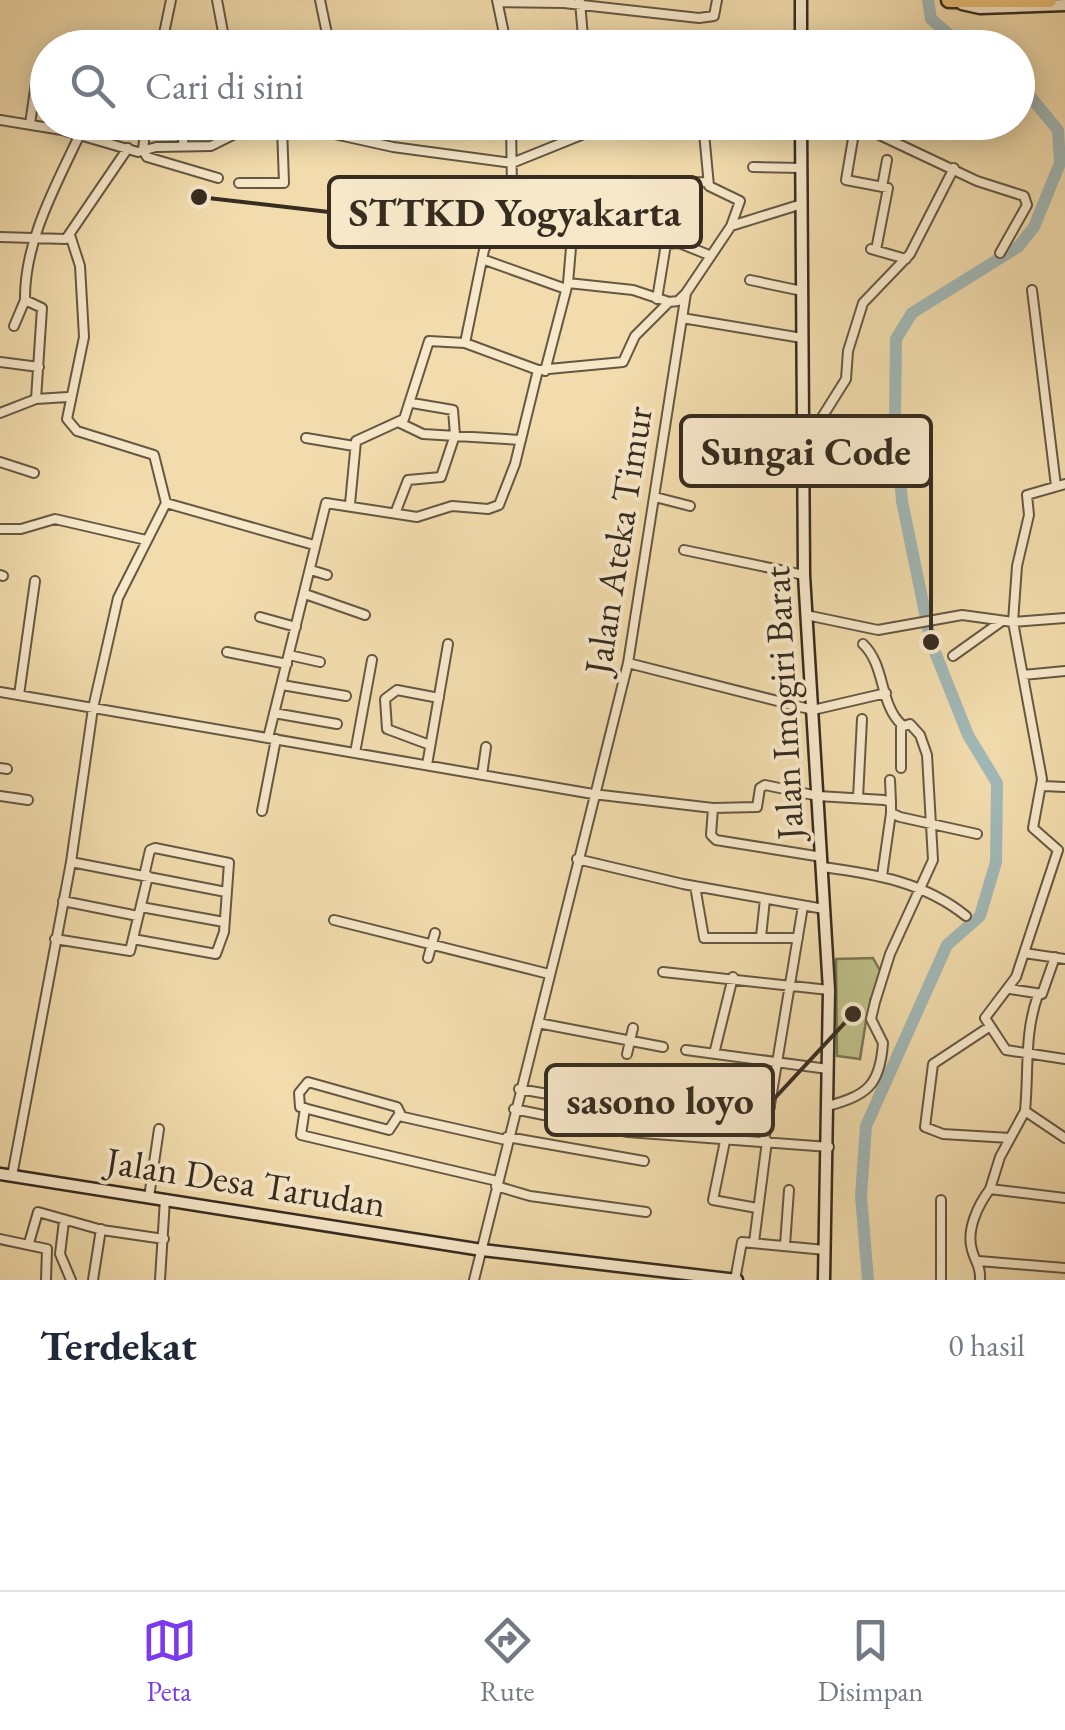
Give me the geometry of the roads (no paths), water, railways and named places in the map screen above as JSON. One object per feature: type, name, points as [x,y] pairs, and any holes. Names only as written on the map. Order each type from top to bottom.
[{"type":"highway","points":[[950,0],[1049,0]]},
{"type":"main road","points":[[801,30],[802,0]]},
{"type":"main road","points":[[950,0],[980,8],[1065,6]]},
{"type":"main road","name":"Jalan Imogiri Barat","points":[[800,140],[804,575],[828,990],[829,1147],[824,1280]]},
{"type":"main road","name":"Jalan Desa Tarudan","points":[[4,1177],[482,1250],[736,1280]]},
{"type":"street","points":[[165,30],[171,0]]},
{"type":"street","points":[[217,0],[223,30]]},
{"type":"street","points":[[320,0],[326,30]]},
{"type":"street","points":[[503,30],[497,1],[580,3],[699,18],[714,16],[716,0]]},
{"type":"street","points":[[580,3],[582,30]]},
{"type":"street","points":[[0,120],[30,124]]},
{"type":"street","points":[[14,326],[25,300],[34,240],[77,140]]},
{"type":"street","points":[[101,140],[143,150],[218,145],[225,140]]},
{"type":"street","points":[[143,150],[144,140]]},
{"type":"street","points":[[183,140],[183,146]]},
{"type":"street","points":[[240,182],[284,182],[280,140]]},
{"type":"street","points":[[366,140],[512,162],[560,140]]},
{"type":"street","points":[[465,343],[482,260],[512,188],[512,140]]},
{"type":"street","points":[[482,260],[567,286],[633,290],[669,302],[678,301],[731,226],[740,201],[714,192],[708,182],[704,140]]},
{"type":"street","points":[[853,140],[846,180],[888,188],[874,250],[906,259]]},
{"type":"street","points":[[885,140],[1026,198],[1027,205],[1000,253]]},
{"type":"street","points":[[0,237],[60,240],[70,235],[128,148]]},
{"type":"street","points":[[143,150],[153,160],[218,178]]},
{"type":"street","points":[[882,187],[887,160]]},
{"type":"street","points":[[754,166],[801,168]]},
{"type":"street","points":[[803,438],[814,430],[846,379],[848,351],[863,303],[906,259],[954,168]]},
{"type":"street","points":[[262,811],[274,714],[326,503],[426,517],[452,506],[488,509],[499,505],[567,286],[573,234],[569,187],[708,182]]},
{"type":"street","points":[[512,188],[569,196]]},
{"type":"street","points":[[731,226],[802,204]]},
{"type":"street","points":[[573,234],[679,243],[709,255]]},
{"type":"street","points":[[4,1177],[55,940],[93,708],[118,598],[166,503],[159,459],[77,431],[68,420],[68,397],[84,337],[80,266],[70,235]]},
{"type":"street","points":[[657,298],[666,244]]},
{"type":"street","points":[[750,280],[802,291]]},
{"type":"street","points":[[1032,290],[1061,485],[1028,495],[1029,516],[1017,566],[1013,622],[1042,786],[1034,828],[1062,849],[1010,989],[986,1014],[989,1027],[1006,1050],[1065,1059]]},
{"type":"street","name":"Jalan Ateka Timur","points":[[474,1280],[628,664],[686,293]]},
{"type":"street","points":[[25,300],[42,308],[36,399]]},
{"type":"street","points":[[400,424],[412,403],[429,341],[465,343],[542,370],[594,361],[623,362],[635,336],[669,302]]},
{"type":"street","points":[[682,318],[802,338]]},
{"type":"street","points":[[0,376],[1,362],[39,367]]},
{"type":"street","points":[[0,413],[36,399],[68,397]]},
{"type":"street","points":[[396,511],[408,480],[441,477],[455,435],[453,410],[412,403]]},
{"type":"street","points":[[350,504],[354,446],[370,431],[400,424],[420,434],[521,440]]},
{"type":"street","points":[[306,438],[354,446]]},
{"type":"street","points":[[0,462],[34,473]]},
{"type":"street","points":[[656,497],[690,506]]},
{"type":"street","points":[[166,503],[314,545]]},
{"type":"street","points":[[0,528],[21,528],[55,519],[146,540]]},
{"type":"street","points":[[684,550],[804,575]]},
{"type":"street","points":[[311,570],[327,575]]},
{"type":"street","points":[[19,695],[35,581]]},
{"type":"street","points":[[305,594],[365,615]]},
{"type":"street","points":[[806,615],[861,630],[962,616],[1013,622],[1065,618]]},
{"type":"street","points":[[260,617],[296,628]]},
{"type":"street","points":[[953,656],[1002,621]]},
{"type":"street","points":[[427,765],[448,644]]},
{"type":"street","points":[[828,1106],[862,1096],[870,1089],[882,1053],[882,1037],[871,1019],[874,1002],[934,860],[924,742],[913,726],[895,718],[877,659],[863,644]]},
{"type":"street","points":[[227,652],[320,662]]},
{"type":"street","points":[[355,753],[372,660]]},
{"type":"street","points":[[628,664],[813,710],[886,693]]},
{"type":"street","points":[[1024,675],[1065,672]]},
{"type":"street","points":[[282,685],[346,696]]},
{"type":"street","points":[[430,745],[387,729],[385,700],[397,690],[439,698]]},
{"type":"street","points":[[0,692],[594,794],[713,808],[756,807],[760,788],[765,785],[818,796],[891,802]]},
{"type":"street","points":[[274,714],[337,724]]},
{"type":"street","points":[[858,798],[862,719]]},
{"type":"street","points":[[900,768],[902,724]]},
{"type":"street","points":[[482,775],[486,747]]},
{"type":"street","points":[[882,876],[891,813],[890,780]]},
{"type":"street","points":[[1042,786],[1065,786]]},
{"type":"street","points":[[0,796],[28,800]]},
{"type":"street","points":[[713,808],[711,835],[716,840],[882,876],[920,888],[966,916]]},
{"type":"street","points":[[891,813],[978,834]]},
{"type":"street","points":[[55,940],[125,953],[133,939],[152,849],[230,864],[216,954],[133,939]]},
{"type":"street","points":[[577,859],[824,909]]},
{"type":"street","points":[[70,862],[226,892]]},
{"type":"street","points":[[696,886],[703,912],[702,936],[798,938]]},
{"type":"street","points":[[761,937],[765,899]]},
{"type":"street","points":[[62,901],[224,922]]},
{"type":"street","points":[[754,1242],[775,1061],[802,906]]},
{"type":"street","points":[[334,920],[549,974]]},
{"type":"street","points":[[428,958],[434,933]]},
{"type":"street","points":[[980,1280],[979,1261],[971,1248],[976,1212],[1025,1112],[1030,1054],[1025,1033],[1038,995],[1044,991],[1060,958],[1024,953]]},
{"type":"street","points":[[663,972],[688,978],[733,977],[828,990]]},
{"type":"street","points":[[714,1054],[733,977]]},
{"type":"street","points":[[1010,989],[1038,995]]},
{"type":"street","points":[[538,1023],[663,1048]]},
{"type":"street","points":[[989,1027],[933,1064],[925,1127],[942,1134],[1010,1138]]},
{"type":"street","points":[[626,1054],[633,1028]]},
{"type":"street","points":[[686,1050],[828,1069]]},
{"type":"street","points":[[308,1082],[397,1107],[399,1116],[389,1130],[297,1103],[308,1082]]},
{"type":"street","points":[[519,1089],[606,1104]]},
{"type":"street","points":[[683,1097],[770,1107]]},
{"type":"street","points":[[305,1108],[300,1135],[530,1196],[646,1212]]},
{"type":"street","points":[[514,1109],[628,1132],[829,1147]]},
{"type":"street","points":[[1025,1112],[1065,1138]]},
{"type":"street","points":[[399,1116],[507,1139],[644,1161]]},
{"type":"street","points":[[149,1197],[159,1130]]},
{"type":"street","points":[[724,1141],[713,1200],[758,1208]]},
{"type":"street","points":[[785,1246],[789,1190]]},
{"type":"street","points":[[990,1190],[1065,1198]]},
{"type":"street","points":[[160,1280],[164,1199]]},
{"type":"street","points":[[941,1200],[941,1280]]},
{"type":"street","points":[[29,1243],[36,1212],[101,1230],[161,1239]]},
{"type":"street","points":[[64,1221],[60,1254],[71,1280]]},
{"type":"street","points":[[92,1280],[101,1230]]},
{"type":"street","points":[[0,1239],[29,1243],[48,1252],[46,1280]]},
{"type":"street","points":[[736,1280],[739,1244],[754,1242],[825,1250]]},
{"type":"street","points":[[979,1261],[1065,1268]]},
{"type":"waterway","points":[[928,0],[931,19],[944,30]]},
{"type":"waterway","points":[[868,1280],[861,1196],[866,1126],[947,945],[980,916],[996,862],[997,783],[968,735],[931,642],[902,501],[895,417],[896,339],[912,313],[1018,247],[1034,227],[1060,163],[1058,130],[1035,102]]},
{"type":"place","name":"STTKD Yogyakarta","points":[[199,197]]},
{"type":"place","name":"Sungai Code","points":[[931,642]]},
{"type":"place","name":"sasono loyo","points":[[853,1014]]}]
